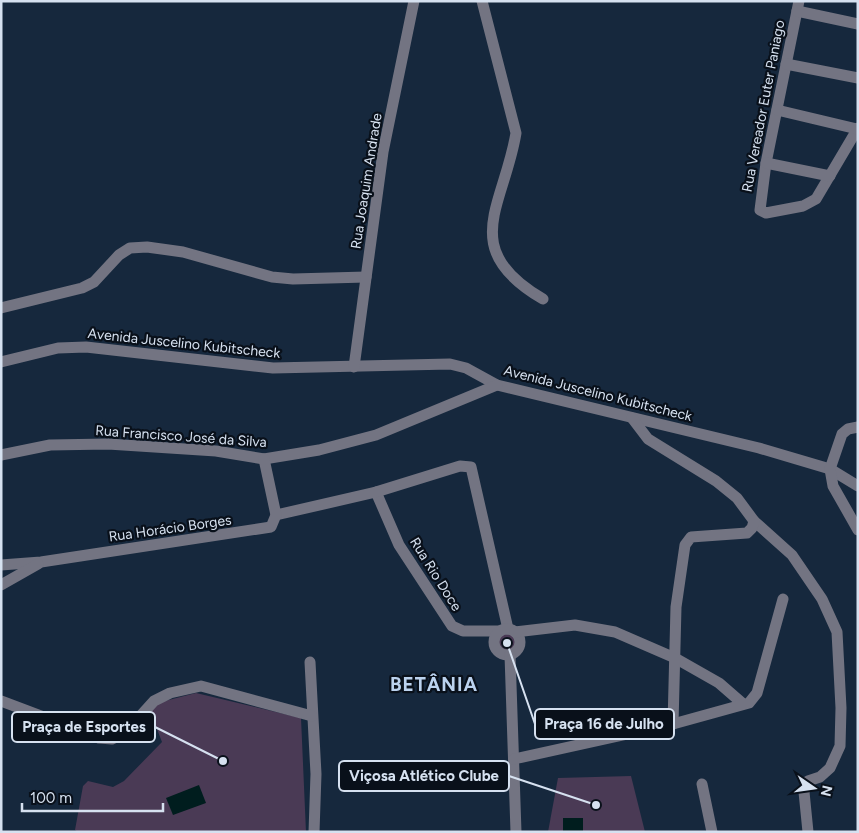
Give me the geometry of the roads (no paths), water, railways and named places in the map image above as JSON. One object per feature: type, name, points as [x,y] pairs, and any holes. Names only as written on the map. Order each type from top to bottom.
[{"type":"street","name":"Rua Joaquim Andrade","points":[[354,367],[383,152],[414,1]]},
{"type":"street","points":[[482,1],[516,133],[513,153],[492,217],[492,236],[498,257],[511,277],[524,288],[543,299]]},
{"type":"street","points":[[798,6],[858,24]]},
{"type":"street","name":"Rua Vereador Euter Paniago","points":[[798,6],[766,163],[760,210],[766,213],[803,206],[816,200],[830,176]]},
{"type":"street","points":[[786,64],[858,78]]},
{"type":"street","points":[[766,163],[830,176],[858,128],[777,110]]},
{"type":"street","points":[[1,308],[82,288],[94,282],[118,255],[130,248],[148,247],[183,252],[272,277],[293,279],[366,277]]},
{"type":"street","name":"Avenida Juscelino Kubitscheck","points":[[1,362],[58,348],[86,347],[273,368],[450,364],[466,368],[496,384],[759,448],[830,469],[858,486]]},
{"type":"street","name":"Rua Francisco José da Silva","points":[[1,455],[50,445],[100,444],[216,451],[264,459],[319,450],[376,435],[496,384]]},
{"type":"street","points":[[632,418],[648,439],[716,481],[737,498],[754,521],[792,556],[822,599],[837,632],[841,708],[840,746],[830,768],[820,777],[808,782],[804,792],[808,832]]},
{"type":"street","points":[[858,428],[848,429],[842,434],[830,469],[834,486],[858,530]]},
{"type":"street","points":[[264,459],[276,515],[376,492],[466,465],[471,467],[474,472],[508,631],[520,639],[519,647],[510,655],[502,654],[494,646],[495,638],[508,631]]},
{"type":"street","name":"Rua Rio Doce","points":[[376,492],[399,545],[456,630],[508,631],[575,625],[615,632],[675,658],[719,683],[742,703]]},
{"type":"street","name":"Rua Horácio Borges","points":[[1,566],[41,562],[265,529],[274,524],[276,515]]},
{"type":"street","points":[[673,724],[676,607],[685,545],[691,537],[747,533],[752,528],[754,521]]},
{"type":"street","points":[[1,585],[41,562]]},
{"type":"street","points":[[514,759],[673,724],[754,699],[783,599]]},
{"type":"street","points":[[510,655],[516,832]]},
{"type":"street","points":[[310,662],[316,774],[314,832]]},
{"type":"street","points":[[1,701],[99,738],[112,738],[125,733],[154,701],[170,693],[201,686],[312,716]]},
{"type":"street","points":[[702,784],[712,832]]},
{"type":"place","name":"Praça 16 de Julho","points":[[507,643]]},
{"type":"place","name":"Praça de Esportes","points":[[223,761]]},
{"type":"place","name":"Viçosa Atlético Clube","points":[[596,805]]},
{"type":"district","name":"BETÂNIA","points":[[434,684]]}]
